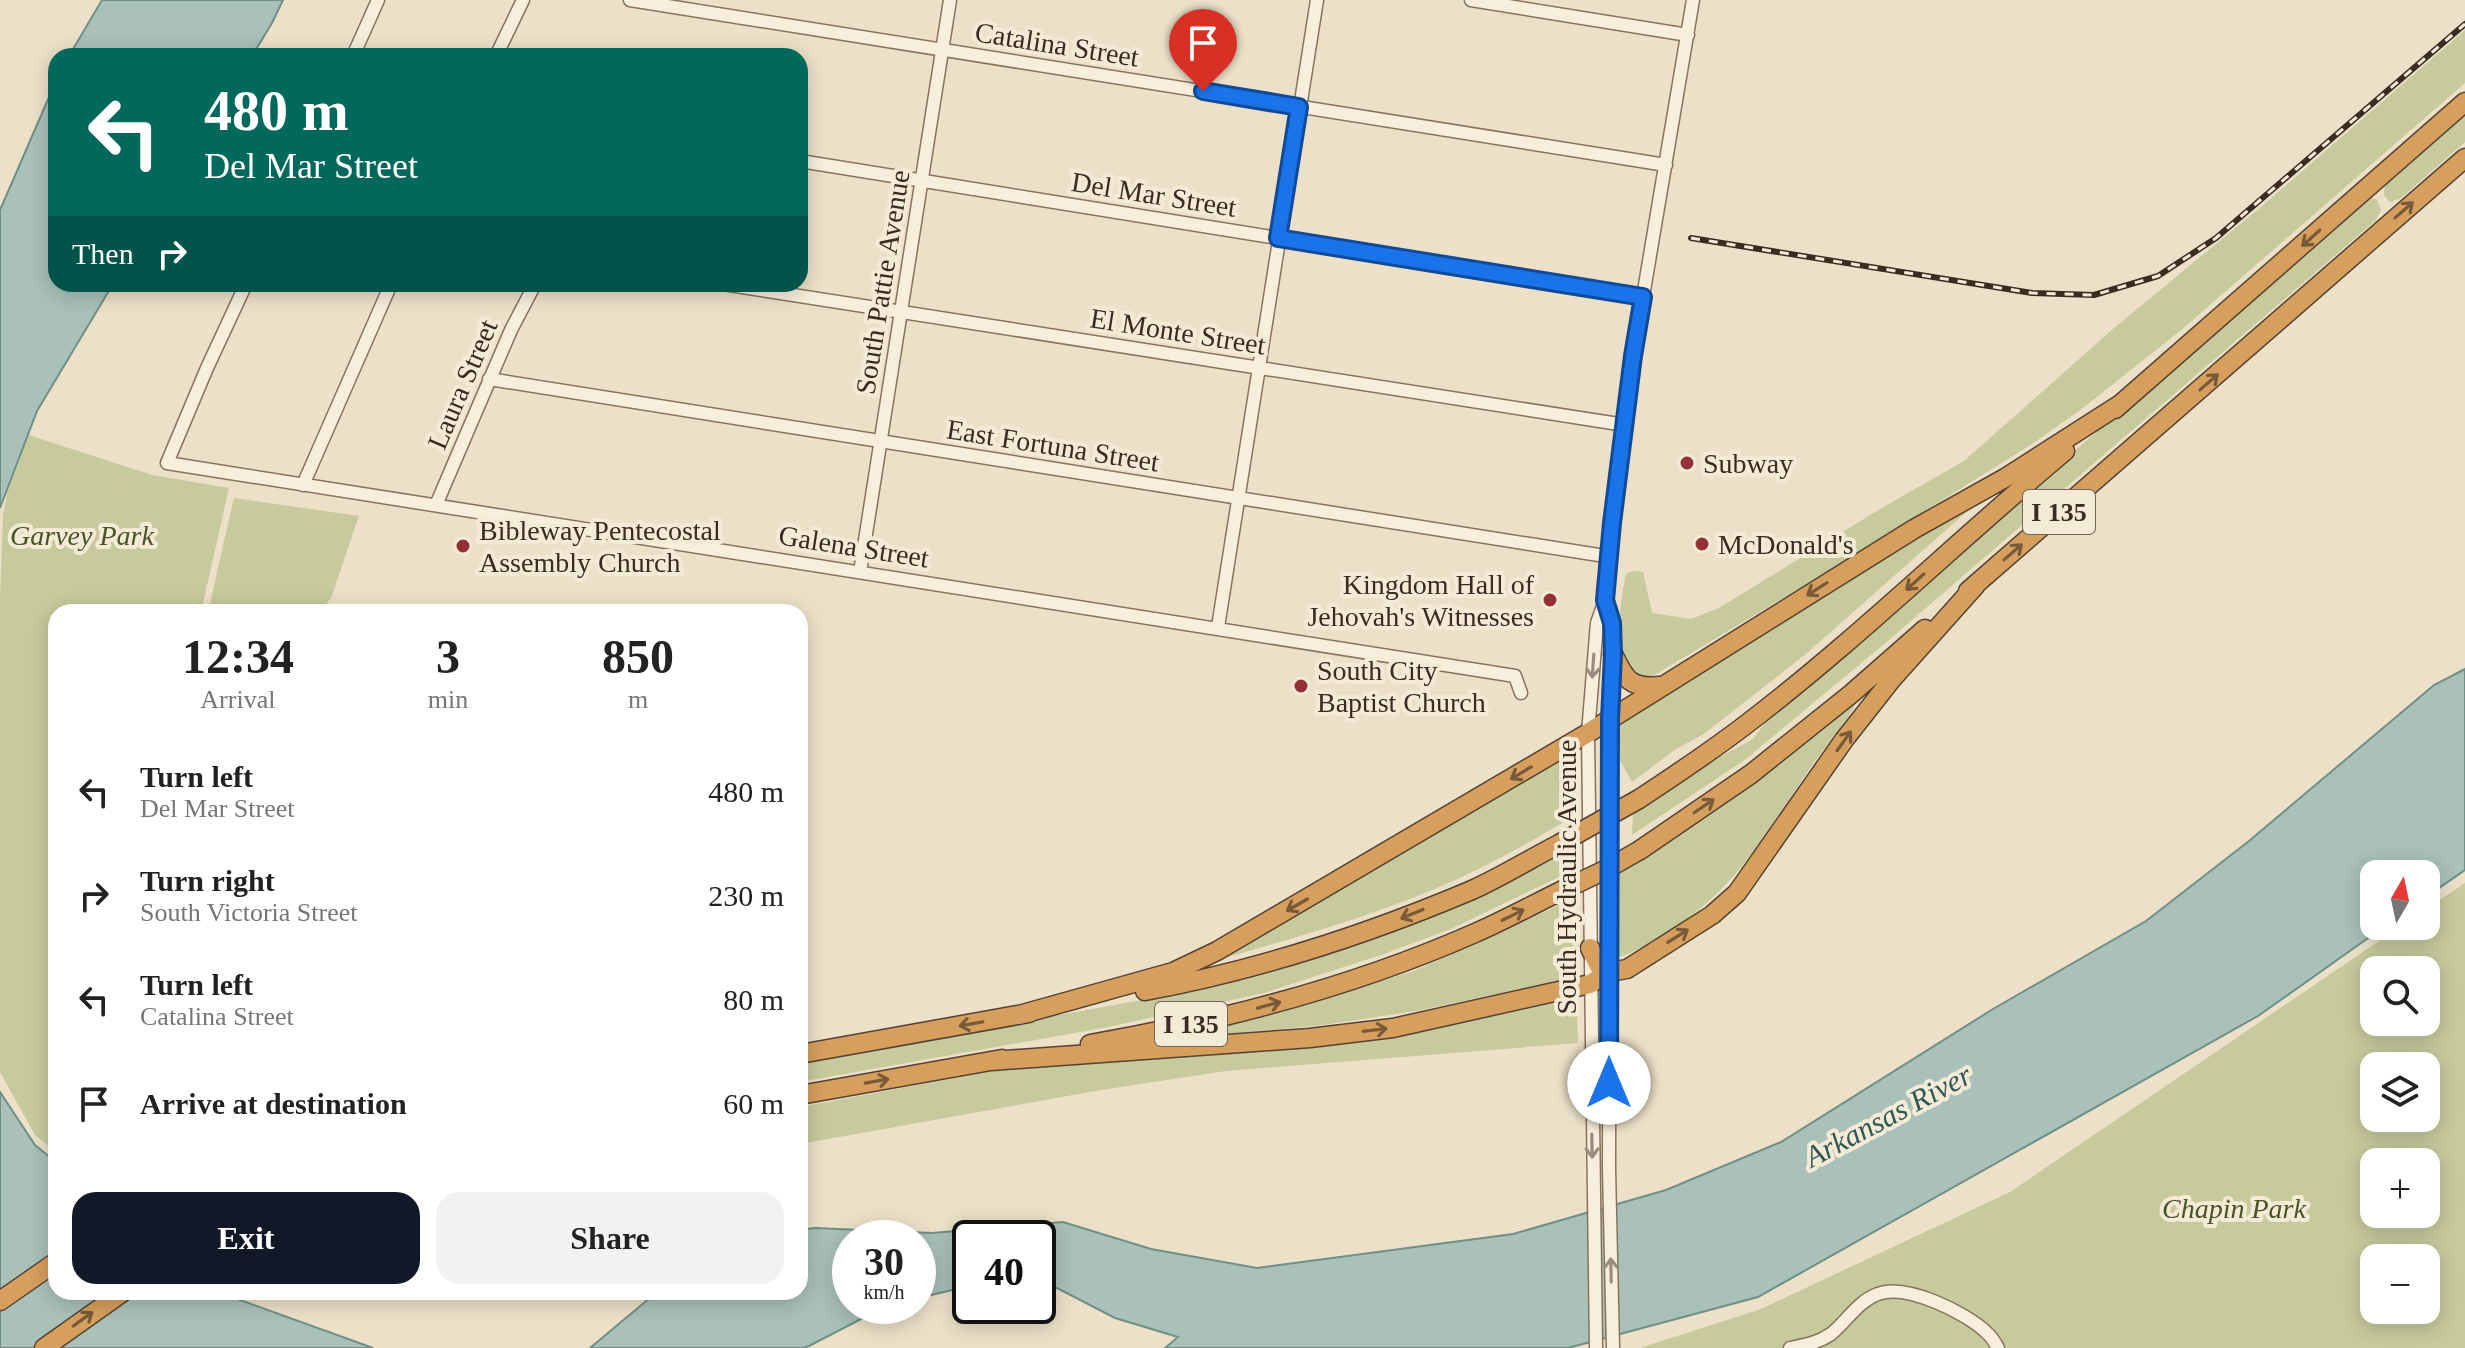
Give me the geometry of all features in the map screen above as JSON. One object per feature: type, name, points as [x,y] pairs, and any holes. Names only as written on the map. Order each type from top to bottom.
[{"type":"highway","name":"I 135","points":[[808,1053],[1183,984],[1291,957],[1475,888],[1639,799],[1758,715],[1866,626],[1987,516],[2122,403],[2465,102]]},
{"type":"highway","name":"I 135","points":[[808,1094],[1149,1033],[1218,1019],[1303,996],[1476,933],[1605,870],[1640,850],[1751,774],[1851,694],[2465,158]]},
{"type":"highway","points":[[1019,1015],[1173,972],[1217,951],[1588,733],[2122,403]]},
{"type":"highway","points":[[991,1061],[1310,1038],[1393,1028],[1590,984],[1609,972],[1627,969],[1712,915],[1737,893],[1844,740],[1892,679],[1976,585]]},
{"type":"highway","points":[[1613,654],[1622,674],[1631,683],[1643,687],[1663,686]]},
{"type":"highway","points":[[1590,948],[1599,966],[1609,972]]},
{"type":"highway","points":[[0,1301],[48,1268]]},
{"type":"highway","points":[[44,1348],[112,1300]]},
{"type":"street","points":[[357,48],[378,0]]},
{"type":"street","points":[[500,48],[523,0]]},
{"type":"street","name":"Catalina Street","points":[[630,0],[1666,165]]},
{"type":"street","name":"South Pattie Avenue","points":[[860,572],[950,0]]},
{"type":"street","points":[[1218,627],[1317,0]]},
{"type":"street","points":[[1471,0],[1688,35]]},
{"type":"street","name":"South Hydraulic Avenue","points":[[1596,1348],[1588,733],[1597,623],[1605,600],[1612,523],[1643,297],[1693,0]]},
{"type":"street","name":"Del Mar Street","points":[[808,162],[1643,297]]},
{"type":"street","name":"Galena Street","points":[[242,292],[167,463],[1515,676],[1521,693]]},
{"type":"street","points":[[303,485],[387,292]]},
{"type":"street","name":"Laura Street","points":[[436,505],[489,379],[530,292]]},
{"type":"street","name":"El Monte Street","points":[[776,292],[1625,425]]},
{"type":"street","name":"East Fortuna Street","points":[[489,379],[1611,557]]},
{"type":"street","name":"South Hydraulic Avenue","points":[[1605,600],[1612,623],[1613,654],[1609,972],[1613,1348]]},
{"type":"street","points":[[1790,1348],[1815,1343],[1832,1333],[1856,1308],[1879,1293],[1906,1292],[1954,1310],[1987,1332],[1998,1348]]},
{"type":"green space","points":[[2465,30],[2465,83],[2180,331],[2083,408],[2032,444],[1843,562],[1658,673],[1649,677],[1631,671],[1625,663],[1620,640],[1626,574],[1643,572],[1652,613],[1691,619],[1719,608],[1964,461],[2114,328],[2262,206]]},
{"type":"green space","points":[[2465,114],[2465,142],[2401,198],[2390,202],[2384,195],[2385,181]]},
{"type":"green space","points":[[2369,197],[2377,200],[2381,210],[2375,221],[1883,645],[1746,759],[1632,835],[1633,810],[1753,739],[1775,709]]},
{"type":"green space","name":"Garvey Park","points":[[29,435],[152,475],[229,488],[203,604],[48,604],[48,1146],[35,1135],[0,1072],[0,598],[3,515],[8,488]]},
{"type":"green space","points":[[234,498],[359,516],[326,604],[210,604]]},
{"type":"green space","points":[[1980,500],[1807,653],[1704,734],[1676,749],[1632,782],[1616,753],[1615,723],[1934,525]]},
{"type":"green space","points":[[1860,695],[1760,843],[1726,885],[1683,922],[1639,949],[1619,957],[1615,875],[1713,811],[1783,760]]},
{"type":"green space","points":[[1574,750],[1574,786],[1566,821],[1496,860],[1428,892],[1321,930],[1213,961]]},
{"type":"green space","points":[[1562,852],[1563,875],[1451,929],[1264,993],[1108,1027],[808,1081],[808,1061],[1175,994]]},
{"type":"green space","name":"Chapin Park","points":[[2465,883],[2465,1348],[1640,1348],[1761,1309],[2010,1192],[2380,940],[2440,940],[2440,900]]},
{"type":"green space","points":[[1564,903],[1579,939],[1578,958],[1571,978],[1416,1011],[1323,1025],[1204,1036],[1205,1032],[1414,971]]},
{"type":"green space","points":[[1561,1001],[1577,1013],[1578,1043],[1226,1071],[808,1143],[808,1106],[1021,1066],[1410,1032]]},
{"type":"water","points":[[102,0],[283,0],[257,48],[74,48]]},
{"type":"water","points":[[48,99],[48,292],[108,292],[37,411],[0,508],[0,210]]},
{"type":"water","name":"Arkansas River","points":[[2465,669],[2465,870],[2440,887],[2440,860],[2360,860],[2360,940],[2365,940],[2258,1016],[1758,1297],[1568,1348],[1165,1348],[1178,1337],[1115,1318],[1056,1288],[1056,1223],[1063,1222],[1151,1249],[1257,1268],[1513,1234],[1666,1190],[1781,1142],[1993,1009],[2146,921],[2249,841],[2434,685]]},
{"type":"water","points":[[0,1092],[35,1145],[48,1156],[48,1300],[240,1300],[373,1348],[0,1348]]},
{"type":"water","points":[[808,1229],[832,1229],[832,1324],[851,1324],[803,1348],[590,1348],[647,1300],[808,1300]]},
{"type":"water","points":[[952,1231],[952,1290],[936,1294],[936,1233]]},
{"type":"railway","points":[[1691,238],[2032,293],[2094,295],[2158,276],[2216,238],[2465,24]]},
{"type":"place","name":"Subway","points":[[1687,463]]},
{"type":"place","name":"McDonald's","points":[[1702,544]]},
{"type":"place","name":"Bibleway Pentecostal Assembly Church","points":[[463,546]]},
{"type":"place","name":"Kingdom Hall of Jehovah's Witnesses","points":[[1550,600]]},
{"type":"place","name":"South City Baptist Church","points":[[1301,686]]},
{"type":"route","points":[[1203,91],[1299,107],[1278,238],[1643,297],[1612,523],[1605,600],[1612,623],[1613,654],[1609,1083]]}]
